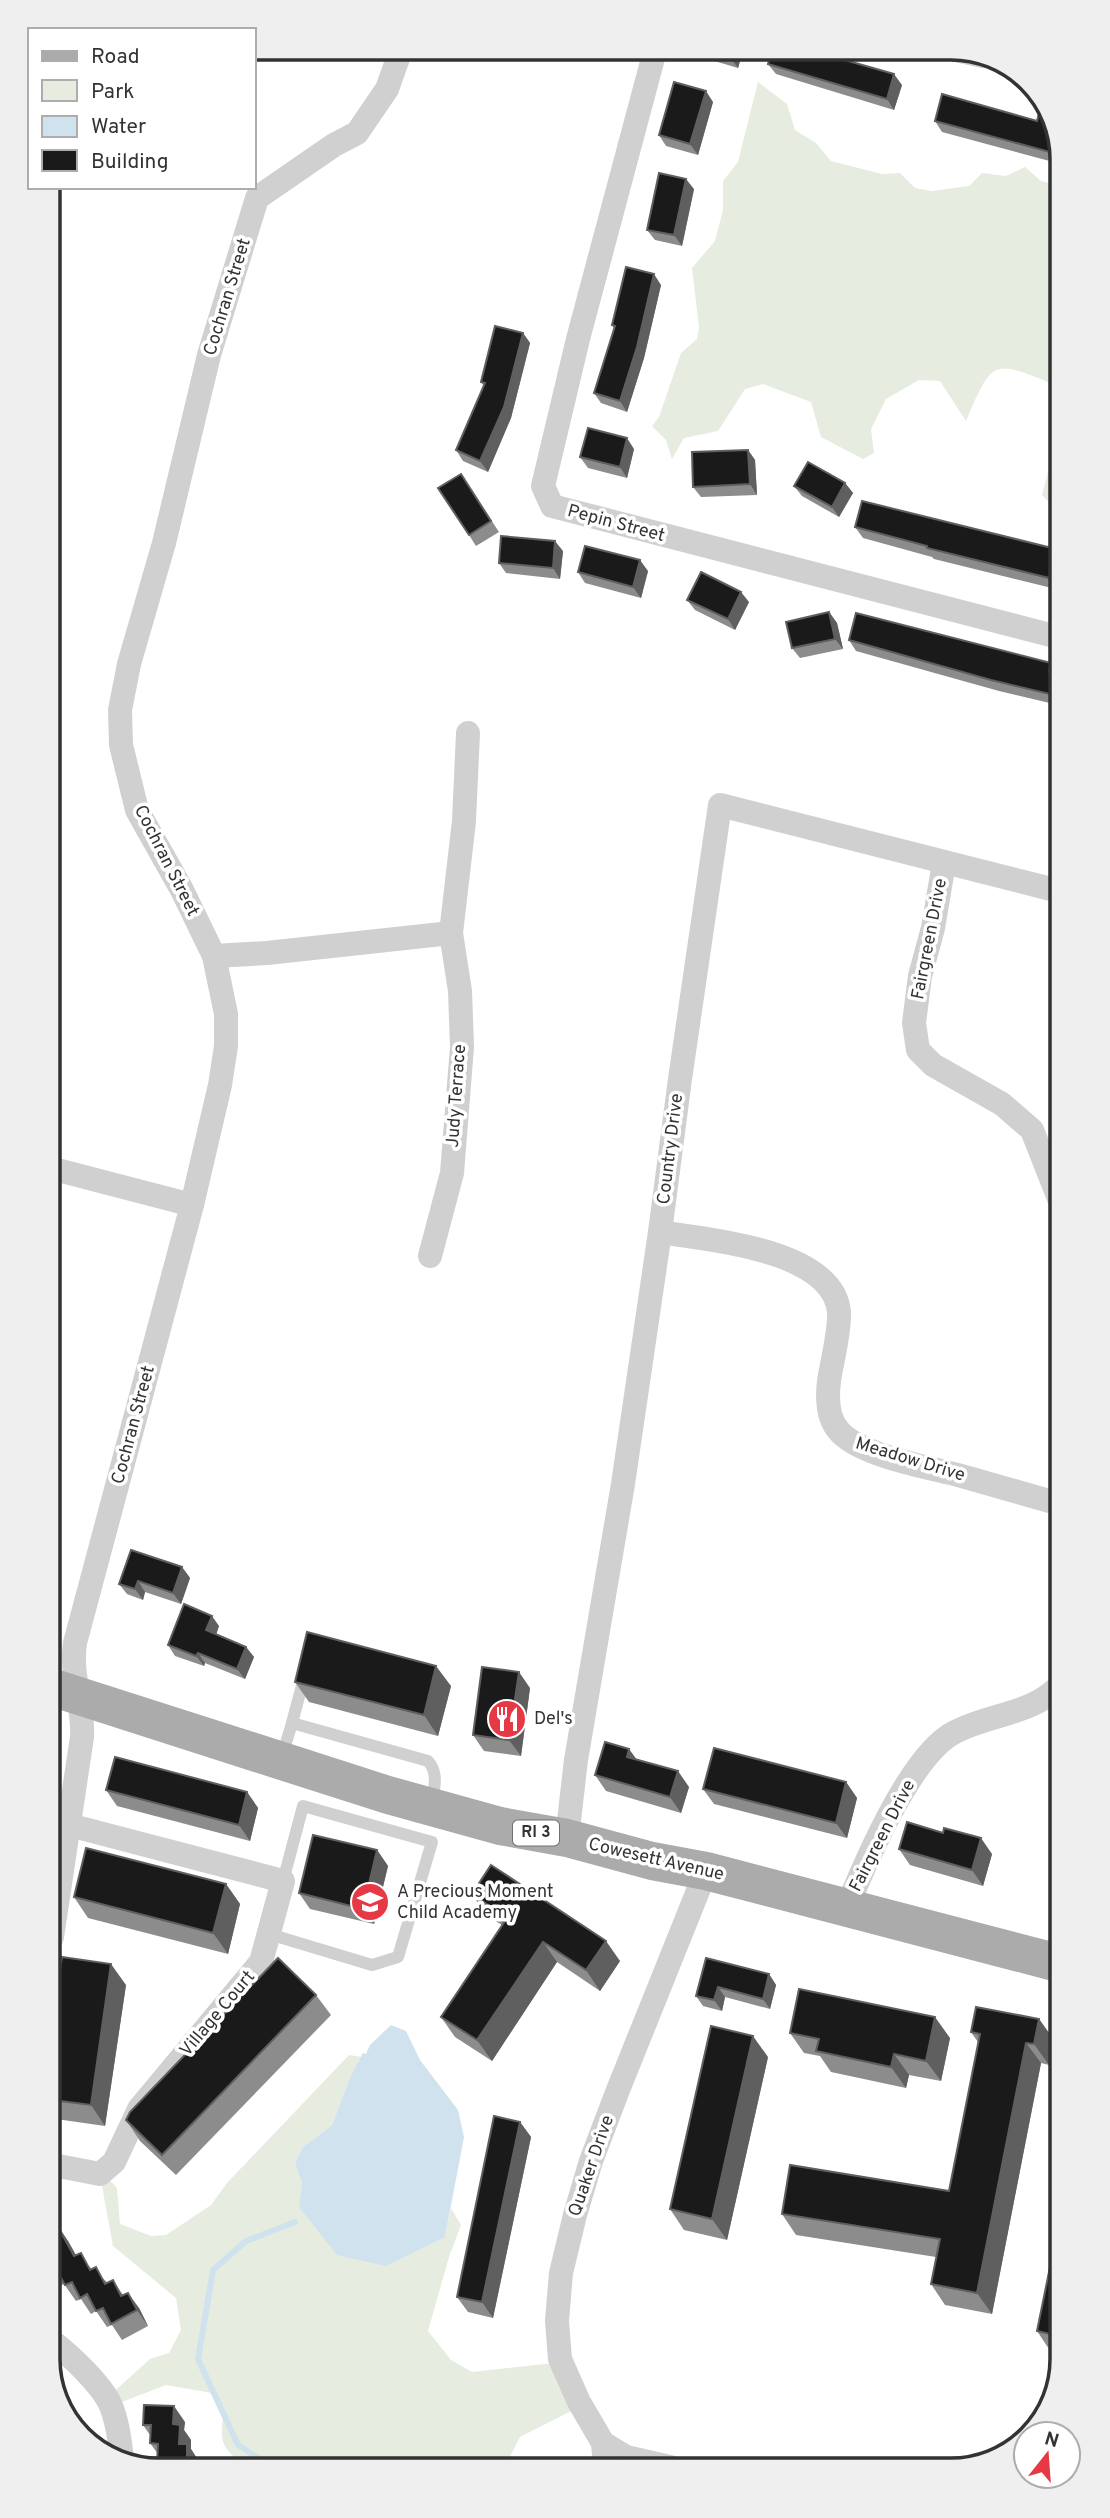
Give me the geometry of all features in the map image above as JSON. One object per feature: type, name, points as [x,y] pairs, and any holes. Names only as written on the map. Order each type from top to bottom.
[{"type":"main road","name":"Cowesett Avenue","points":[[64,1691],[280,1761],[500,1826],[567,1838],[652,1861],[706,1871],[1050,1961]]},
{"type":"main road","points":[[1001,1949],[1050,1952]]},
{"type":"street","name":"Cochran Street","points":[[60,1884],[83,1726],[64,1691],[73,1672],[75,1643],[192,1205],[220,1085],[226,1046],[226,1014],[214,956],[182,890],[137,810],[121,745],[120,710],[209,355],[257,198],[334,145],[357,133],[387,89],[397,60]]},
{"type":"street","name":"Pepin Street","points":[[653,60],[578,339],[543,486],[552,506],[559,510],[1050,636]]},
{"type":"street","name":"Judy Terrace","points":[[430,1256],[452,1174],[462,1047],[460,991],[451,933],[464,821],[468,733]]},
{"type":"street","name":"Country Drive","points":[[567,1838],[576,1760],[623,1484],[720,805],[1050,889]]},
{"type":"street","name":"Fairgreen Drive","points":[[944,863],[933,928],[920,976],[914,1023],[918,1050],[933,1065],[1002,1104],[1032,1130],[1050,1176]]},
{"type":"street","points":[[214,956],[267,953],[451,933]]},
{"type":"street","points":[[60,1171],[192,1205]]},
{"type":"street","name":"Meadow Drive","points":[[660,1232],[750,1247],[790,1259],[818,1276],[832,1291],[839,1312],[827,1397],[836,1429],[847,1440],[898,1459],[1050,1501]]},
{"type":"street","name":"Fairgreen Drive","points":[[847,1907],[862,1870],[895,1805],[926,1757],[952,1733],[979,1721],[1022,1710],[1050,1697]]},
{"type":"street","points":[[69,1825],[283,1881]]},
{"type":"street","name":"Quaker Drive","points":[[604,2455],[560,2359],[557,2321],[561,2273],[573,2220],[591,2161],[706,1871]]},
{"type":"street","name":"Village Court","points":[[60,2166],[100,2174],[114,2162],[141,2107],[261,1962],[283,1881]]},
{"type":"street","points":[[60,2348],[85,2369],[110,2402],[116,2419],[121,2451]]},
{"type":"street","points":[[604,2455],[630,2458]]},
{"type":"lane","points":[[280,1761],[308,1663]]},
{"type":"lane","points":[[292,1723],[428,1761],[435,1768],[431,1807]]},
{"type":"lane","points":[[269,1934],[372,1965],[398,1957],[432,1842],[303,1806],[283,1881]]},
{"type":"green space","points":[[758,82],[787,104],[795,130],[816,143],[831,161],[882,174],[900,173],[915,188],[931,191],[969,186],[982,173],[1006,176],[1025,167],[1041,181],[1050,183],[1050,383],[1019,371],[998,370],[990,375],[983,385],[966,421],[940,381],[919,380],[886,399],[871,429],[874,453],[863,459],[821,437],[811,402],[763,384],[745,389],[718,431],[684,438],[672,459],[666,440],[652,426],[659,417],[681,353],[697,339],[699,327],[692,268],[715,241],[723,210],[723,181],[738,162]]},
{"type":"green space","points":[[1050,464],[1050,503],[1042,495]]},
{"type":"green space","points":[[349,2055],[362,2057],[349,2080],[332,2125],[302,2148],[295,2163],[302,2184],[445,2237],[451,2208],[461,2225],[428,2331],[451,2360],[472,2372],[554,2363],[579,2407],[520,2437],[509,2458],[235,2458],[222,2438],[224,2407],[212,2393],[166,2385],[114,2405],[108,2397],[150,2359],[169,2353],[181,2330],[176,2298],[113,2246],[100,2175],[103,2173],[117,2188],[120,2224],[151,2236],[166,2235],[211,2205],[227,2183]]},
{"type":"water","points":[[391,2025],[406,2031],[420,2060],[458,2110],[464,2137],[445,2237],[386,2266],[337,2255],[299,2207],[302,2184],[295,2163],[302,2148],[332,2125],[349,2080],[363,2053],[366,2054],[370,2045]]},
{"type":"building","points":[[769,60],[845,60],[894,74],[887,99],[768,64]]},
{"type":"building","points":[[674,82],[706,91],[690,144],[659,135]]},
{"type":"building","points":[[942,94],[1037,121],[1039,113],[1049,139],[1050,152],[935,121]]},
{"type":"building","points":[[659,173],[686,179],[674,235],[647,230]]},
{"type":"building","points":[[626,267],[654,274],[637,347],[620,401],[594,393],[615,326],[612,325]]},
{"type":"building","points":[[495,326],[523,333],[504,407],[480,461],[456,450],[485,383],[481,382]]},
{"type":"building","points":[[588,428],[627,438],[620,467],[580,457]]},
{"type":"building","points":[[748,450],[750,484],[693,487],[692,452]]},
{"type":"building","points":[[808,462],[845,483],[832,507],[794,486]]},
{"type":"building","points":[[461,474],[491,521],[469,535],[438,488]]},
{"type":"building","points":[[862,501],[1050,548],[1049,578],[927,548],[855,527]]},
{"type":"building","points":[[501,536],[555,541],[553,568],[499,563]]},
{"type":"building","points":[[585,546],[640,560],[633,587],[578,572]]},
{"type":"building","points":[[701,572],[741,592],[728,619],[687,600]]},
{"type":"building","points":[[829,612],[835,639],[792,648],[786,622]]},
{"type":"building","points":[[856,613],[1050,663],[1050,694],[991,680],[849,640]]},
{"type":"building","points":[[131,1550],[182,1567],[173,1593],[138,1581],[135,1589],[119,1584]]},
{"type":"building","points":[[184,1604],[212,1616],[206,1630],[246,1647],[237,1669],[198,1653],[196,1656],[168,1645]]},
{"type":"building","points":[[307,1632],[436,1666],[424,1715],[295,1682]]},
{"type":"building","points":[[482,1667],[519,1672],[509,1740],[473,1735]]},
{"type":"building","points":[[605,1742],[629,1749],[627,1757],[678,1771],[670,1797],[595,1775]]},
{"type":"building","points":[[714,1748],[846,1782],[836,1823],[703,1789]]},
{"type":"building","points":[[115,1757],[247,1792],[239,1825],[106,1790]]},
{"type":"building","points":[[907,1822],[943,1833],[944,1828],[981,1838],[972,1870],[899,1849]]},
{"type":"building","points":[[313,1835],[377,1850],[363,1909],[299,1893]]},
{"type":"building","points":[[86,1848],[226,1884],[213,1933],[74,1897]]},
{"type":"building","points":[[491,1865],[606,1941],[586,1970],[543,1942],[477,2040],[441,2017],[507,1918],[472,1894]]},
{"type":"building","points":[[62,1957],[111,1964],[91,2105],[60,2101]]},
{"type":"building","points":[[278,1958],[316,1995],[162,2155],[126,2120],[130,2112]]},
{"type":"building","points":[[706,1958],[769,1974],[763,1999],[718,1987],[714,2000],[696,1996]]},
{"type":"building","points":[[799,1989],[935,2017],[926,2061],[894,2054],[891,2067],[816,2051],[819,2039],[790,2033]]},
{"type":"building","points":[[976,2007],[1039,2019],[1034,2044],[1026,2043],[977,2293],[931,2284],[940,2239],[782,2214],[790,2165],[949,2191],[980,2034],[971,2032]]},
{"type":"building","points":[[711,2026],[753,2036],[712,2219],[670,2209]]},
{"type":"building","points":[[494,2116],[520,2122],[482,2302],[457,2297]]},
{"type":"building","points":[[60,2230],[74,2256],[81,2253],[90,2270],[96,2267],[105,2284],[113,2280],[121,2296],[128,2293],[137,2310],[111,2324],[103,2308],[96,2311],[87,2294],[80,2298],[72,2282],[65,2285],[60,2276]]},
{"type":"building","points":[[1050,2267],[1050,2334],[1037,2331]]},
{"type":"building","points":[[144,2405],[174,2406],[173,2424],[180,2425],[179,2444],[187,2444],[187,2458],[157,2458],[158,2444],[150,2443],[151,2425],[143,2425]]},
{"type":"waterway","points":[[258,2458],[238,2445],[198,2359],[213,2270],[246,2241],[295,2222]]},
{"type":"place","name":"Del's","points":[[507,1719]]},
{"type":"place","name":"A Precious Moment Child Academy","points":[[370,1902]]}]
